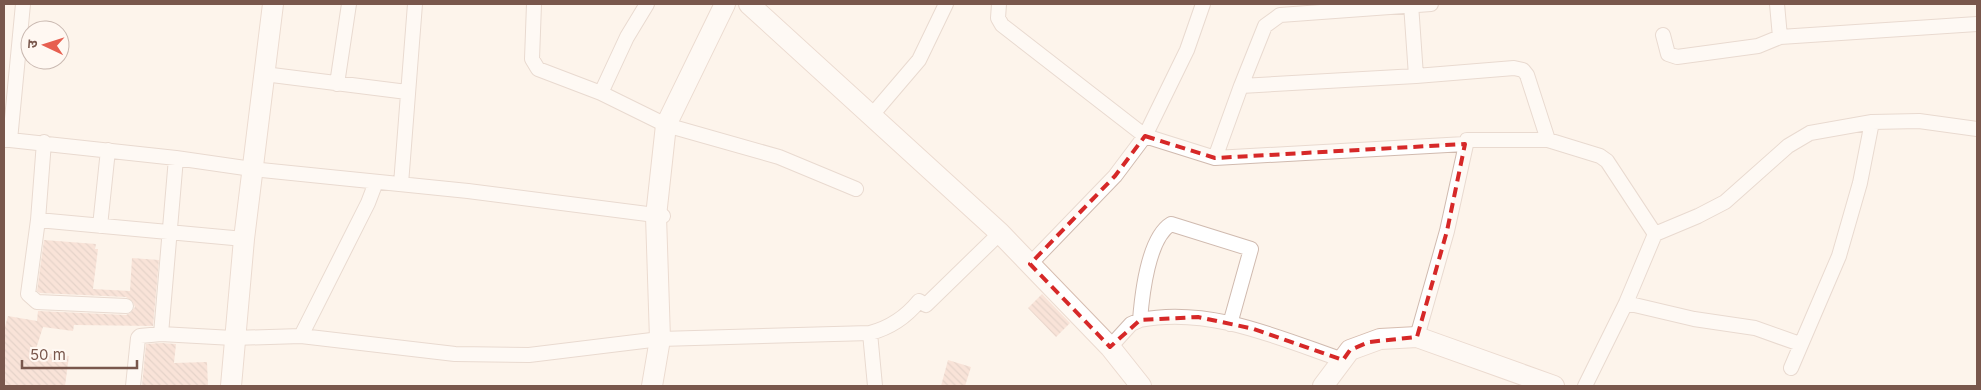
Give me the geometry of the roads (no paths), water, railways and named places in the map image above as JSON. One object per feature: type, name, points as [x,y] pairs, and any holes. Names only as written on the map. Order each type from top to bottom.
[{"type":"street","points":[[23,4],[7,140],[44,142],[252,169],[401,184],[659,216]]},
{"type":"street","points":[[230,386],[233,338],[244,239],[273,4]]},
{"type":"street","points":[[337,84],[350,4]]},
{"type":"street","points":[[401,184],[407,92],[416,4]]},
{"type":"street","points":[[534,4],[532,60],[538,69],[601,94],[666,125],[779,158],[856,189]]},
{"type":"street","points":[[601,94],[627,37],[646,4]]},
{"type":"street","points":[[652,386],[660,340],[659,216],[666,125],[725,4]]},
{"type":"street","points":[[748,4],[1000,233],[1110,347],[1141,386]]},
{"type":"street","points":[[872,115],[919,60],[946,4]]},
{"type":"street","points":[[999,4],[998,18],[1002,25],[1145,136],[1215,158],[1465,144]]},
{"type":"street","points":[[1030,264],[1115,176],[1145,136],[1187,50],[1203,4]]},
{"type":"street","points":[[1215,158],[1265,26],[1280,15],[1431,4]]},
{"type":"street","points":[[1776,4],[1780,37]]},
{"type":"street","points":[[1411,5],[1416,76]]},
{"type":"street","points":[[1663,35],[1668,54],[1677,57],[1758,46],[1780,37],[1977,24]]},
{"type":"street","points":[[1241,86],[1416,76],[1514,68],[1524,70],[1528,74],[1548,140]]},
{"type":"street","points":[[264,74],[407,92]]},
{"type":"street","points":[[1585,386],[1626,302],[1655,234],[1698,216],[1725,202],[1788,146],[1810,133],[1872,122],[1919,121],[1977,129]]},
{"type":"street","points":[[1791,368],[1839,256],[1860,183],[1872,122]]},
{"type":"street","points":[[1417,337],[1447,231],[1465,144],[1471,138],[1548,140],[1600,156],[1608,161],[1655,234]]},
{"type":"street","points":[[44,142],[38,220],[28,294],[37,302],[126,306]]},
{"type":"street","points":[[100,226],[108,150]]},
{"type":"street","points":[[161,334],[168,233],[176,158]]},
{"type":"street","points":[[301,336],[359,221],[376,182]]},
{"type":"street","points":[[38,220],[244,239]]},
{"type":"street","points":[[1140,320],[1142,288],[1149,265],[1164,229],[1171,224],[1250,250],[1230,324]]},
{"type":"street","points":[[133,386],[138,338],[140,336],[161,334],[233,338],[301,336],[455,354],[529,354],[660,340],[870,333],[885,329],[910,311],[919,301],[926,305],[1000,233]]},
{"type":"street","points":[[1626,302],[1694,319],[1755,328],[1800,344]]},
{"type":"street","points":[[1110,347],[1131,324],[1140,320],[1198,317],[1254,330],[1343,360]]},
{"type":"street","points":[[870,333],[875,386]]},
{"type":"street","points":[[1323,386],[1350,350],[1369,342],[1417,337],[1554,386]]}]
